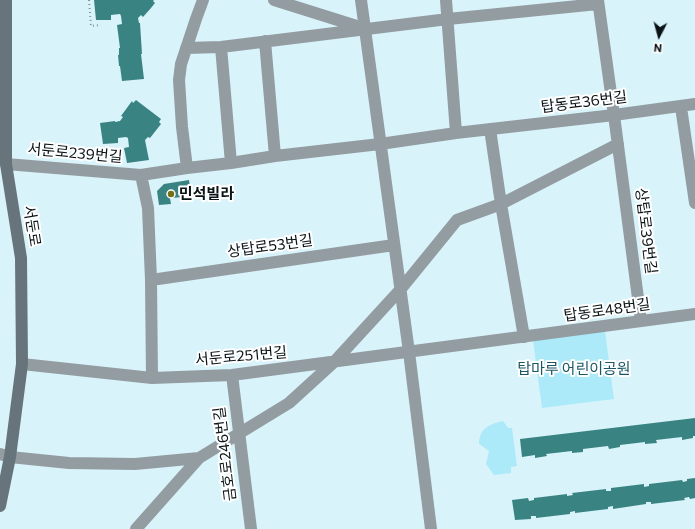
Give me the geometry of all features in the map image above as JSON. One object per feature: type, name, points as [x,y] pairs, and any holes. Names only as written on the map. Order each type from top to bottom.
[{"type":"street","name":"서둔로","points":[[0,506],[5,456],[22,364],[21,258],[6,164],[6,0]]},
{"type":"street","points":[[187,168],[179,86],[181,64],[203,0]]},
{"type":"street","points":[[274,0],[365,29]]},
{"type":"street","points":[[361,0],[409,352],[431,529]]},
{"type":"street","points":[[446,0],[456,133]]},
{"type":"street","name":"상탑로39번길","points":[[448,19],[598,2],[641,322]]},
{"type":"street","points":[[186,48],[222,47],[448,19]]},
{"type":"street","points":[[265,42],[275,156]]},
{"type":"street","points":[[222,47],[231,163]]},
{"type":"street","name":"탑동로36번길","points":[[380,144],[456,133],[695,104]]},
{"type":"street","points":[[681,106],[695,203]]},
{"type":"street","points":[[490,129],[501,204],[524,337]]},
{"type":"street","name":"서둔로239번길","points":[[6,164],[141,175],[275,156],[380,144]]},
{"type":"street","points":[[136,529],[199,458],[289,403],[334,362],[400,290],[457,220],[501,204],[618,144]]},
{"type":"street","name":"서둔로239번길","points":[[141,175],[148,208],[151,280]]},
{"type":"street","name":"상탑로53번길","points":[[151,280],[394,245]]},
{"type":"street","points":[[151,280],[152,378]]},
{"type":"street","name":"탑동로48번길","points":[[409,352],[695,314]]},
{"type":"street","name":"서둔로251번길","points":[[22,364],[152,378],[232,375],[409,352]]},
{"type":"street","name":"금호로246번길","points":[[232,375],[251,529]]},
{"type":"street","points":[[5,456],[69,463],[136,464],[199,458]]},
{"type":"path","points":[[90,0],[91,26],[101,26]]},
{"type":"green space","name":"탑마루 어린이공원","points":[[605,331],[614,399],[542,408],[533,340]]},
{"type":"green space","points":[[503,421],[508,428],[512,428],[517,466],[511,467],[511,473],[494,475],[486,464],[489,451],[479,444],[479,439],[483,430],[490,425]]},
{"type":"building","points":[[94,0],[154,0],[153,1],[155,3],[143,17],[141,15],[138,18],[140,23],[141,54],[144,79],[122,81],[118,55],[120,48],[117,25],[122,24],[121,16],[120,14],[111,15],[111,20],[96,20]]},
{"type":"building","points":[[136,100],[161,119],[159,122],[161,124],[150,138],[148,137],[145,140],[149,160],[127,163],[124,148],[129,147],[128,138],[118,138],[118,143],[103,144],[100,123],[120,121],[123,117],[121,116],[132,101],[133,103]]},
{"type":"building","name":"민석빌라","points":[[189,180],[190,187],[184,191],[184,197],[170,198],[171,204],[159,205],[157,191],[164,184]]},
{"type":"building","points":[[695,418],[695,436],[693,436],[693,438],[682,440],[682,437],[656,440],[657,443],[645,444],[645,442],[620,445],[620,447],[609,449],[608,446],[583,449],[583,452],[572,453],[572,451],[546,454],[547,456],[535,458],[535,455],[522,457],[520,439]]},
{"type":"building","points":[[695,478],[695,498],[690,499],[689,497],[684,498],[685,500],[651,504],[651,502],[646,502],[646,504],[613,509],[613,506],[608,507],[608,509],[575,513],[575,511],[570,512],[570,514],[536,518],[536,516],[531,516],[531,519],[515,520],[512,500],[528,498],[529,501],[534,500],[534,498],[567,494],[567,496],[573,495],[572,493],[606,489],[606,491],[611,491],[611,488],[644,484],[644,487],[649,486],[649,484],[682,480],[683,482],[687,481],[687,479]]},
{"type":"place","name":"민석빌라","points":[[171,194]]}]
